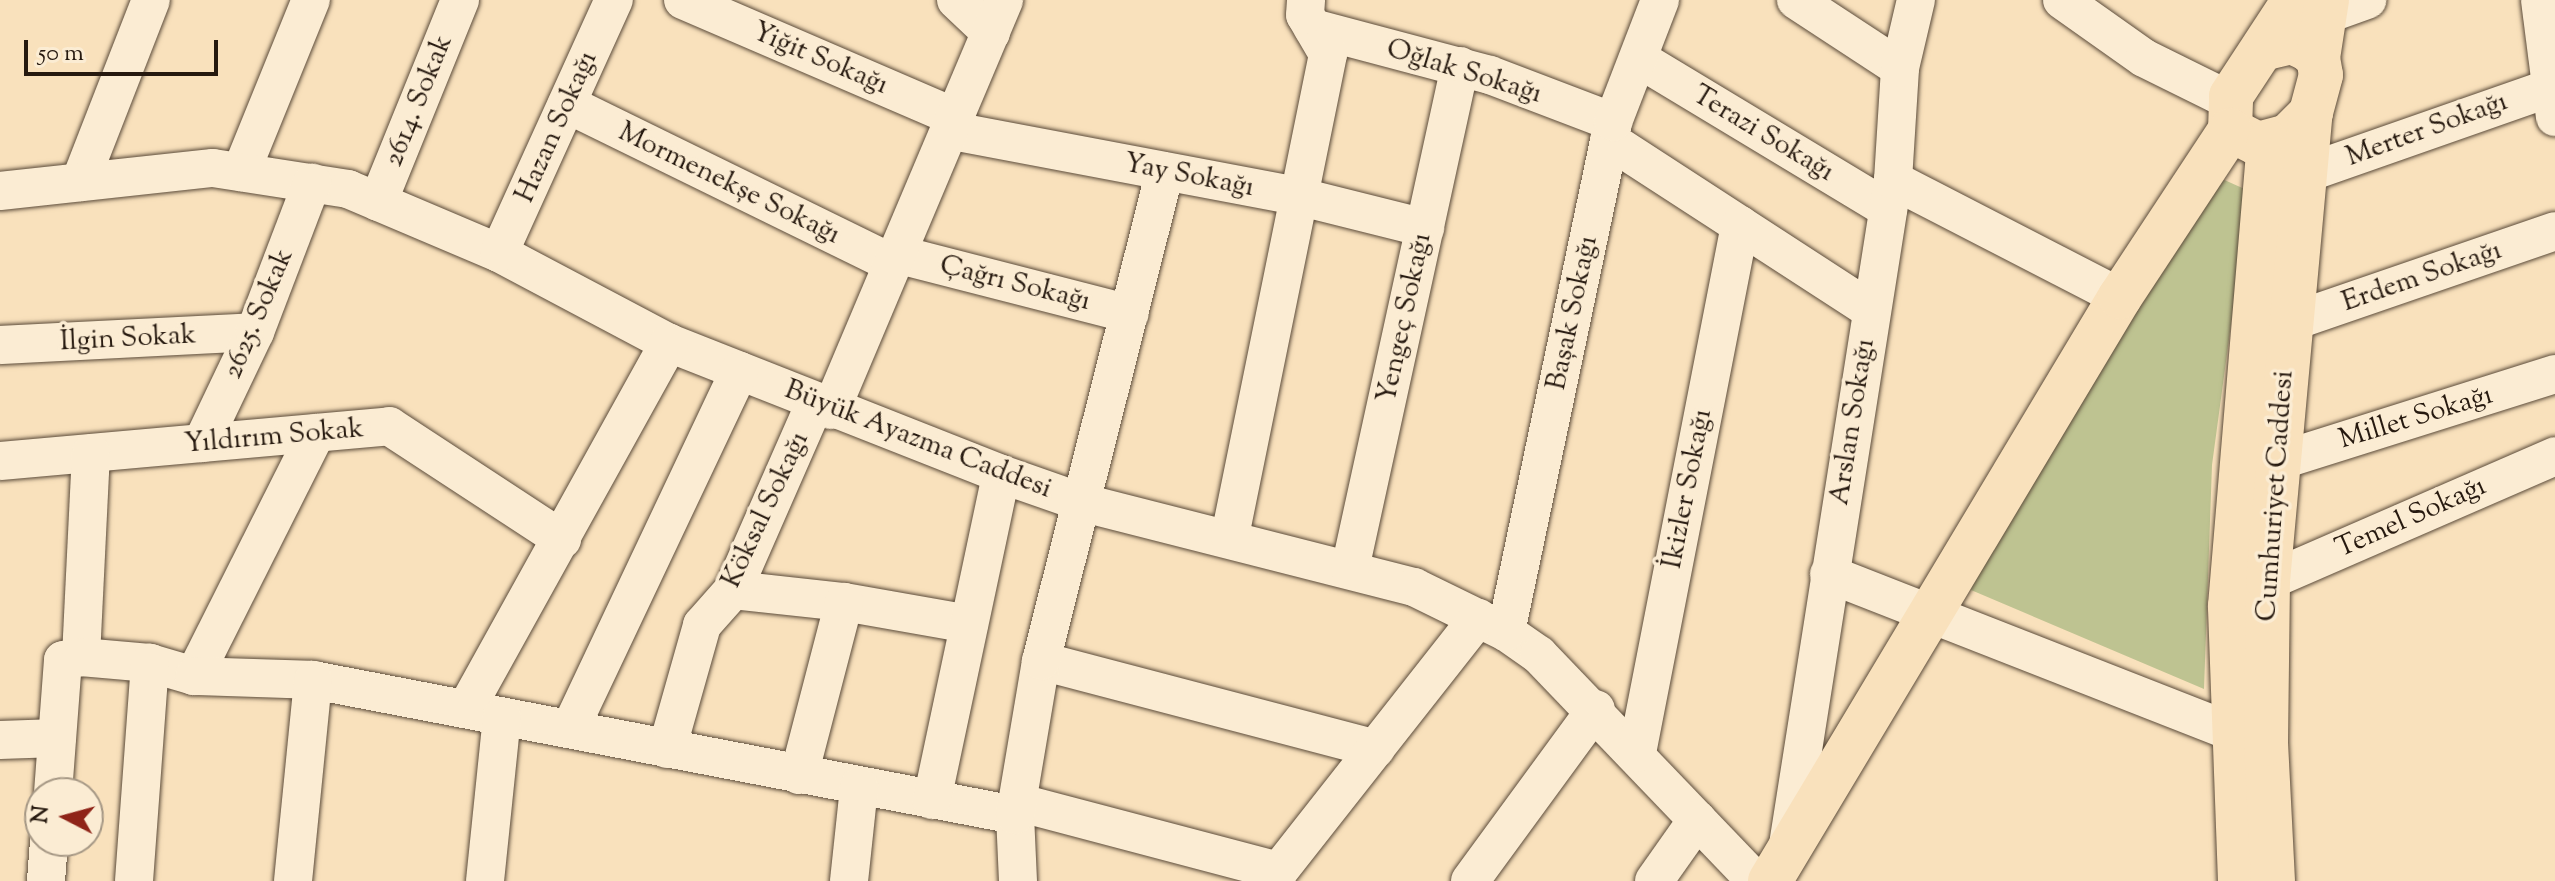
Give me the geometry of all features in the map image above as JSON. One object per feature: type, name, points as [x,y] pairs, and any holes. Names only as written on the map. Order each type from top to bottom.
[{"type":"main road","points":[[2243,125],[2288,136],[2311,113],[2320,85],[2315,5]]},
{"type":"main road","points":[[1779,863],[2120,297],[2243,125],[2244,74],[2266,48],[2315,5]]},
{"type":"main road","points":[[2266,48],[2292,42],[2318,58]]},
{"type":"main road","name":"Cumhuriyet Caddesi","points":[[2273,881],[2266,744],[2268,581],[2288,323],[2311,113]]},
{"type":"main road","name":"Cumhuriyet Caddesi","points":[[2240,881],[2232,732],[2230,606],[2243,125]]},
{"type":"street","points":[[80,182],[151,0]]},
{"type":"street","points":[[241,172],[311,0]]},
{"type":"street","name":"2614. Sokak","points":[[378,202],[460,0]]},
{"type":"street","name":"Hazan Sokağı","points":[[499,253],[614,0]]},
{"type":"street","name":"Yiğit Sokağı","points":[[683,0],[955,125]]},
{"type":"street","points":[[956,0],[997,16]]},
{"type":"street","name":"Başak Sokağı","points":[[1492,625],[1611,131],[1660,0]]},
{"type":"street","points":[[1796,0],[1900,68]]},
{"type":"street","name":"Arslan Sokağı","points":[[1779,863],[1890,194],[1900,68],[1916,0]]},
{"type":"street","points":[[2062,0],[2243,125]]},
{"type":"street","points":[[2315,5],[2367,0]]},
{"type":"street","points":[[2540,0],[2553,96]]},
{"type":"street","points":[[1230,536],[1328,54],[1309,14]]},
{"type":"street","name":"Oğlak Sokağı","points":[[1309,14],[1460,66],[1611,131],[1740,225],[1871,310]]},
{"type":"street","name":"Köksal Sokağı","points":[[667,749],[702,625],[733,590],[896,259],[955,125],[997,16]]},
{"type":"street","name":"Terazi Sokağı","points":[[1639,59],[1890,194],[2120,297]]},
{"type":"street","name":"Yengeç Sokağı","points":[[1350,569],[1460,66]]},
{"type":"street","name":"Merter Sokağı","points":[[2304,174],[2553,96]]},
{"type":"street","name":"Mormenekşe Sokağı","points":[[567,104],[896,259]]},
{"type":"street","name":"Yay Sokağı","points":[[955,125],[1301,197],[1425,228]]},
{"type":"street","name":"Büyük Ayazma Caddesi","points":[[0,191],[213,168],[348,189],[499,253],[669,343],[1001,474],[1084,503],[1230,536],[1414,587],[1492,625],[1539,655],[1596,709],[1756,881]]},
{"type":"street","points":[[1018,881],[1016,809],[1041,661],[1084,503],[1165,171]]},
{"type":"street","name":"2625. Sokak","points":[[202,443],[255,332],[312,183]]},
{"type":"street","name":"İkizler Sokağı","points":[[1637,753],[1740,225]]},
{"type":"street","name":"Erdem Sokağı","points":[[2288,323],[2555,231]]},
{"type":"street","name":"Çağrı Sokağı","points":[[896,259],[1130,314]]},
{"type":"street","name":"İlgin Sokak","points":[[0,345],[255,332]]},
{"type":"street","points":[[485,881],[484,713],[562,539],[669,343]]},
{"type":"street","points":[[571,727],[739,371]]},
{"type":"street","name":"Millet Sokağı","points":[[2276,462],[2555,374]]},
{"type":"street","name":"Yıldırım Sokak","points":[[0,461],[389,426],[562,539]]},
{"type":"street","points":[[194,676],[316,433]]},
{"type":"street","points":[[81,657],[91,453]]},
{"type":"street","name":"Temel Sokağı","points":[[2268,581],[2555,456]]},
{"type":"street","points":[[932,800],[1001,474]]},
{"type":"street","points":[[1829,574],[1932,611],[2232,732]]},
{"type":"street","points":[[733,590],[844,602],[969,624]]},
{"type":"street","points":[[799,775],[844,602]]},
{"type":"street","points":[[54,777],[63,660],[81,657],[150,663],[194,676],[313,680],[571,727],[859,787],[932,800],[1016,809],[1275,876],[1376,749],[1492,625]]},
{"type":"street","points":[[1041,661],[1376,749]]},
{"type":"street","points":[[134,881],[150,663]]},
{"type":"street","points":[[293,881],[313,680]]},
{"type":"street","points":[[1470,881],[1596,709]]},
{"type":"street","points":[[0,740],[57,738]]},
{"type":"street","points":[[849,881],[859,787]]},
{"type":"street","points":[[1654,881],[1697,820]]},
{"type":"street","points":[[46,881],[48,857]]},
{"type":"green space","points":[[2220,178],[2249,191],[2212,465],[2204,689],[1971,590],[1976,563]]}]
